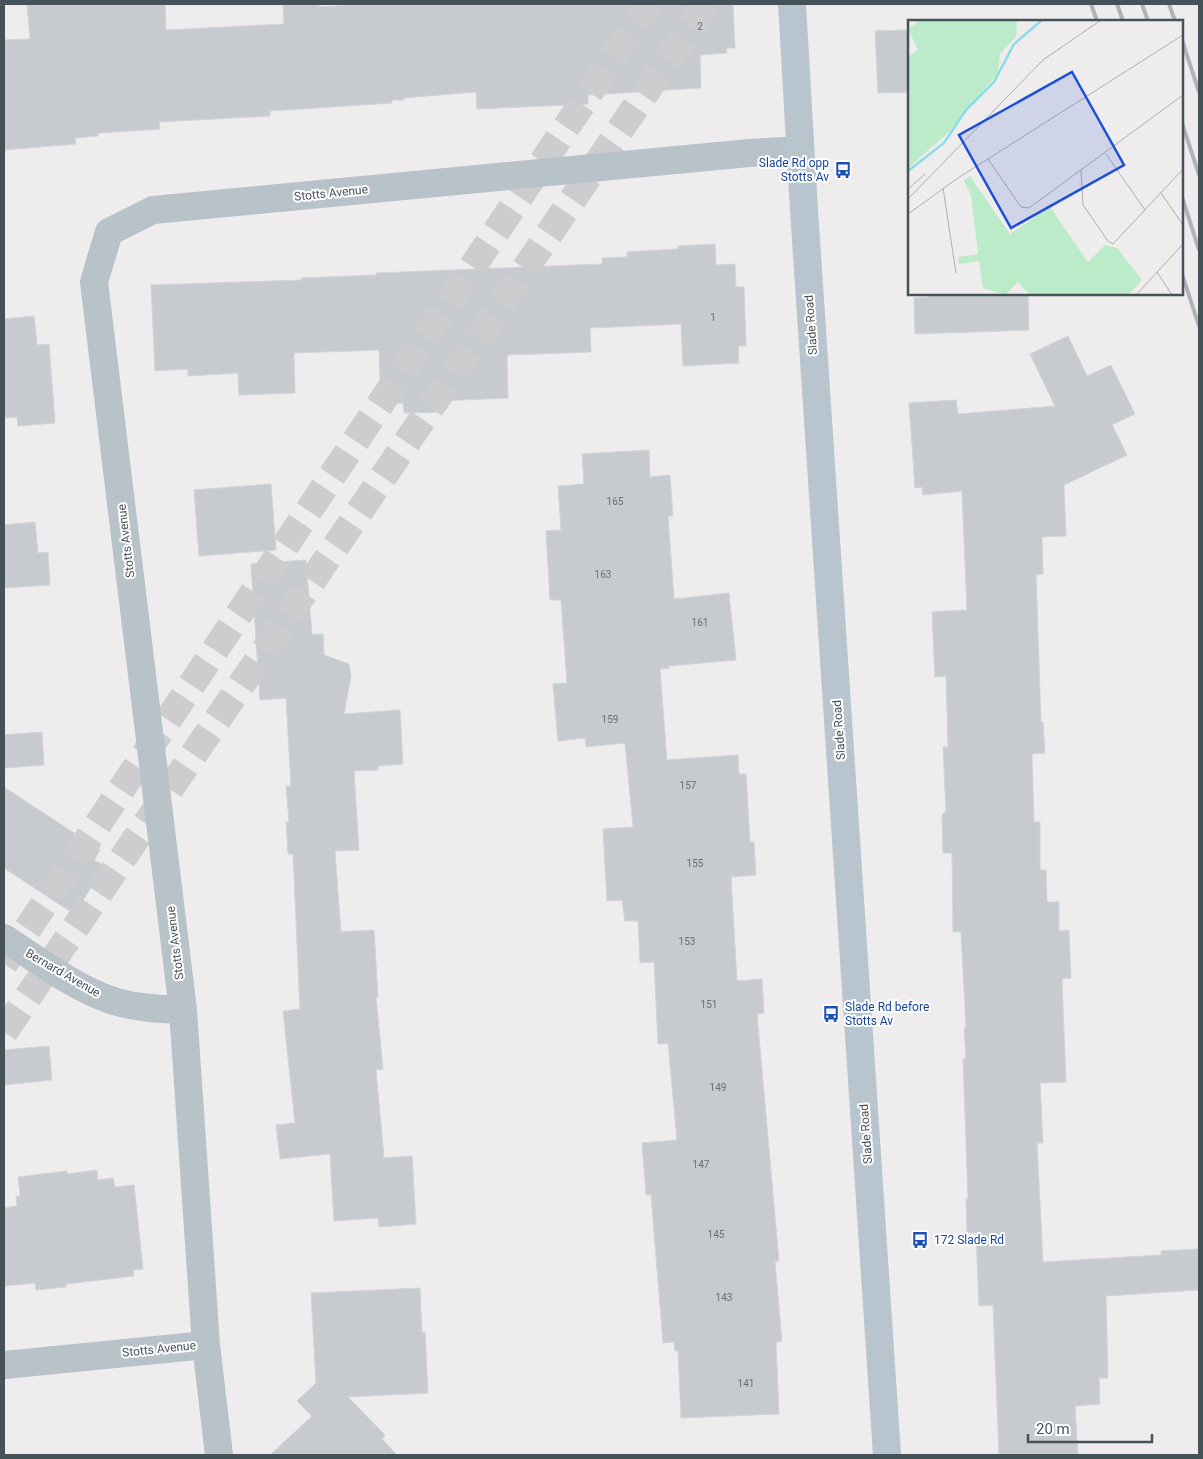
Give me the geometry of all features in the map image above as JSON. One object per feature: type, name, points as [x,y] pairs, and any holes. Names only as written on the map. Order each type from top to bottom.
[{"type":"main road","name":"Slade Road","points":[[792,4],[886,1455]]},
{"type":"street","name":"Stotts Avenue","points":[[4,1364],[206,1344],[183,1010],[94,282],[109,232],[153,210],[750,153],[800,150]]},
{"type":"street","name":"Bernard Avenue","points":[[4,938],[78,985],[113,1001],[146,1008],[183,1010]]},
{"type":"street","points":[[206,1344],[220,1455]]},
{"type":"building","points":[[27,4],[165,4],[166,30],[284,24],[283,4],[319,4],[319,7],[370,4],[733,4],[735,48],[726,48],[727,53],[700,55],[701,88],[588,95],[588,104],[477,109],[476,92],[403,98],[404,100],[392,100],[392,103],[270,111],[270,116],[159,122],[160,129],[98,133],[98,136],[75,138],[76,144],[4,150],[4,40],[30,39]]},
{"type":"building","points":[[908,30],[908,92],[878,93],[875,31]]},
{"type":"building","points":[[715,244],[716,265],[735,264],[736,287],[744,287],[746,346],[738,346],[739,363],[683,366],[681,324],[590,328],[591,352],[507,355],[508,398],[437,401],[437,412],[404,413],[403,403],[381,404],[379,350],[294,353],[295,393],[239,395],[238,373],[188,376],[188,369],[155,371],[151,285],[302,280],[301,278],[376,275],[376,273],[602,264],[602,258],[627,257],[627,252],[678,249],[678,246]]},
{"type":"building","points":[[929,295],[1028,295],[1029,330],[915,334],[914,298],[929,297]]},
{"type":"building","points":[[34,316],[37,345],[49,344],[55,423],[18,426],[17,417],[4,418],[4,319]]},
{"type":"building","points":[[1068,336],[1087,376],[1111,365],[1135,414],[1112,425],[1127,455],[1064,485],[1066,536],[1042,537],[1043,574],[1036,575],[1041,722],[1043,722],[1045,753],[1032,754],[1034,822],[1040,822],[1040,870],[1046,870],[1047,902],[1059,902],[1059,931],[1069,930],[1071,978],[1062,979],[1066,1082],[1040,1083],[1043,1143],[1037,1143],[1043,1262],[1161,1255],[1161,1251],[1199,1249],[1199,1290],[1106,1296],[1108,1378],[1099,1378],[1100,1404],[1075,1406],[1078,1455],[999,1455],[993,1305],[979,1306],[976,1233],[967,1233],[966,1199],[968,1199],[963,1059],[966,1058],[964,1028],[966,1028],[961,932],[953,932],[952,853],[943,853],[942,815],[946,811],[943,747],[948,747],[946,676],[935,677],[932,612],[967,610],[962,491],[923,495],[922,487],[915,488],[909,403],[956,400],[958,414],[1055,406],[1030,354]]},
{"type":"building","points":[[649,450],[650,477],[670,475],[673,516],[668,516],[674,599],[729,593],[736,660],[669,666],[669,668],[660,669],[667,760],[738,755],[739,774],[746,774],[750,842],[754,842],[756,875],[731,877],[737,981],[762,979],[764,1013],[757,1014],[779,1261],[775,1262],[782,1341],[776,1342],[779,1414],[681,1418],[678,1351],[675,1351],[674,1342],[663,1343],[651,1195],[646,1195],[642,1143],[677,1140],[668,1043],[658,1044],[654,962],[640,963],[638,921],[625,921],[622,900],[607,901],[603,829],[633,827],[625,743],[586,747],[585,738],[558,741],[553,684],[567,683],[561,600],[550,600],[546,531],[561,530],[558,486],[584,484],[582,454]]},
{"type":"building","points":[[271,484],[276,550],[199,556],[194,490]]},
{"type":"building","points":[[35,522],[38,553],[48,552],[50,585],[4,588],[4,525]]},
{"type":"building","points":[[306,560],[312,635],[323,634],[324,655],[349,664],[351,676],[344,714],[400,710],[403,764],[379,766],[378,770],[354,771],[359,850],[335,851],[341,932],[374,930],[378,997],[376,997],[383,1069],[376,1070],[384,1158],[412,1156],[416,1224],[379,1227],[378,1218],[334,1221],[330,1154],[280,1159],[276,1125],[295,1123],[283,1011],[300,1009],[293,854],[288,854],[286,822],[289,822],[286,786],[291,786],[286,698],[260,700],[251,564]]},
{"type":"building","points":[[42,732],[44,765],[4,768],[4,735]]},
{"type":"building","points":[[4,787],[100,850],[94,860],[105,866],[74,914],[4,868]]},
{"type":"building","points":[[49,1046],[52,1080],[4,1085],[4,1050]]},
{"type":"building","points":[[97,1170],[98,1180],[113,1178],[115,1187],[134,1185],[143,1269],[133,1270],[134,1276],[66,1284],[66,1287],[36,1290],[35,1283],[4,1286],[4,1208],[17,1206],[16,1196],[20,1196],[18,1177],[67,1171],[67,1174]]},
{"type":"building","points":[[420,1288],[422,1333],[425,1332],[428,1393],[348,1397],[385,1435],[382,1439],[397,1455],[270,1455],[312,1416],[297,1401],[316,1383],[311,1293]]},
{"type":"tunnel","points":[[4,964],[649,4]]},
{"type":"tunnel","points":[[4,1032],[706,4]]},
{"type":"railway","points":[[1091,4],[1097,20]]},
{"type":"railway","points":[[1117,4],[1123,20]]},
{"type":"railway","points":[[1142,4],[1148,20]]},
{"type":"railway","points":[[1169,4],[1175,20]]},
{"type":"railway","points":[[1183,43],[1199,92]]},
{"type":"railway","points":[[1183,126],[1199,175]]},
{"type":"railway","points":[[1183,200],[1199,250]]},
{"type":"railway","points":[[1183,277],[1199,326]]},
{"type":"place","name":"Slade Rd opp Stotts Av","points":[[843,170]]},
{"type":"place","name":"Slade Rd before Stotts Av","points":[[831,1014]]},
{"type":"place","name":"172 Slade Rd","points":[[920,1240]]}]
